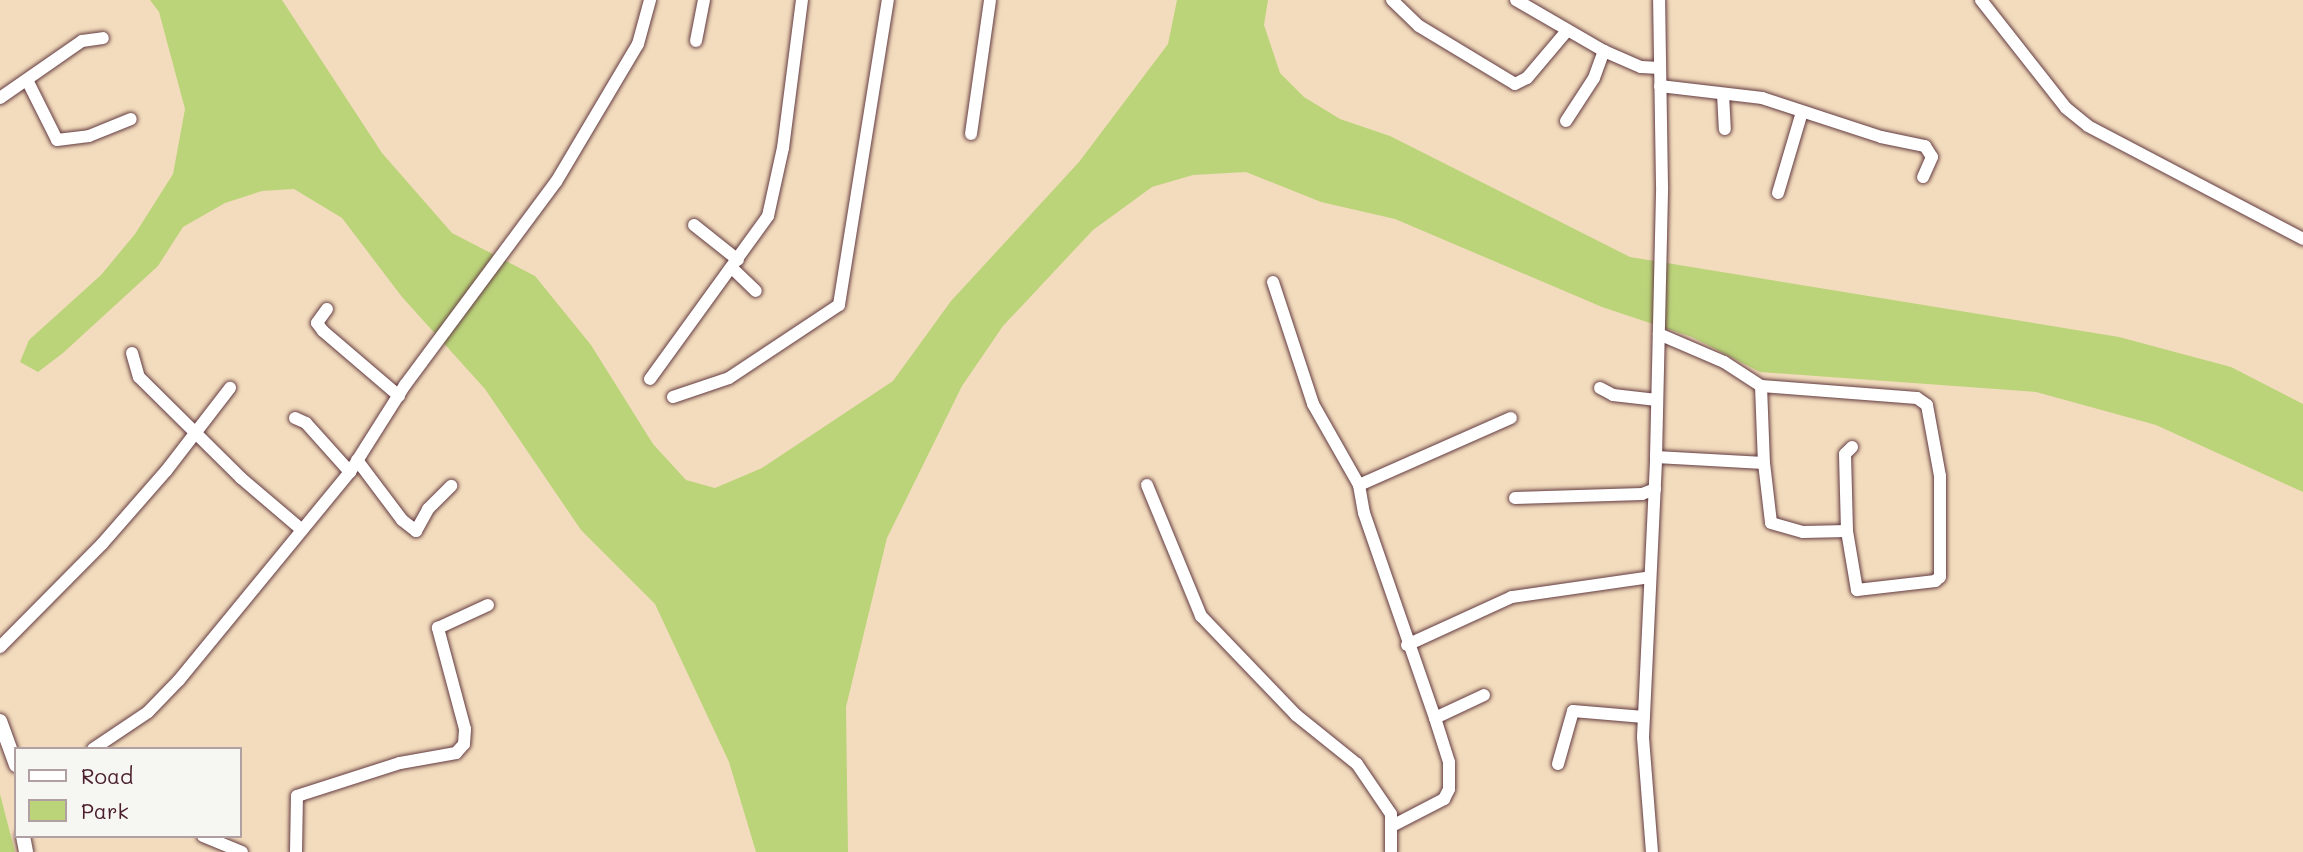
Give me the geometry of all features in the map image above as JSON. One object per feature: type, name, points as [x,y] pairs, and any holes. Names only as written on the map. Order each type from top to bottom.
[{"type":"street","points":[[96,747],[148,712],[179,680],[350,472],[399,396],[556,182],[638,44],[650,0]]},
{"type":"street","points":[[696,41],[704,0]]},
{"type":"street","points":[[650,379],[768,216],[783,148],[802,0]]},
{"type":"street","points":[[673,397],[729,378],[839,305],[888,0]]},
{"type":"street","points":[[971,134],[990,0]]},
{"type":"street","points":[[1392,0],[1419,26],[1515,84],[1527,78],[1566,32]]},
{"type":"street","points":[[1516,0],[1566,32],[1604,51],[1641,67],[1660,68]]},
{"type":"street","points":[[1652,852],[1644,717],[1659,334],[1659,0]]},
{"type":"street","points":[[1981,0],[2066,108],[2088,126],[2303,239]]},
{"type":"street","points":[[0,97],[82,40],[103,38]]},
{"type":"street","points":[[1566,121],[1594,78],[1604,51]]},
{"type":"street","points":[[26,79],[57,140],[89,136],[131,119]]},
{"type":"street","points":[[1660,86],[1762,98],[1802,112],[1925,146],[1932,157],[1923,177]]},
{"type":"street","points":[[1723,94],[1725,129]]},
{"type":"street","points":[[1778,193],[1802,112]]},
{"type":"street","points":[[694,225],[735,264],[756,291]]},
{"type":"street","points":[[1273,282],[1313,404],[1359,485],[1407,645],[1449,762],[1450,789],[1444,799],[1426,812],[1392,826]]},
{"type":"street","points":[[327,309],[317,323],[323,331],[399,396]]},
{"type":"street","points":[[1659,334],[1724,362],[1761,386],[1917,398],[1927,405],[1940,476],[1940,577],[1935,581],[1857,590],[1847,531],[1845,454],[1852,447]]},
{"type":"street","points":[[132,353],[139,377],[302,530]]},
{"type":"street","points":[[1761,386],[1764,463],[1771,523],[1803,532],[1847,531]]},
{"type":"street","points":[[0,647],[102,544],[230,387]]},
{"type":"street","points":[[1600,388],[1612,395],[1657,400]]},
{"type":"street","points":[[295,418],[306,423],[350,472]]},
{"type":"street","points":[[1359,485],[1511,418]]},
{"type":"street","points":[[1656,457],[1764,463]]},
{"type":"street","points":[[357,460],[402,520],[416,531],[428,509],[451,486]]},
{"type":"street","points":[[1147,485],[1201,616],[1296,715],[1357,764],[1391,814],[1391,852]]},
{"type":"street","points":[[1515,498],[1642,494],[1655,489]]},
{"type":"street","points":[[1407,645],[1512,597],[1650,577]]},
{"type":"street","points":[[296,852],[297,796],[400,763],[456,753],[464,744],[465,729],[438,628],[488,605]]},
{"type":"street","points":[[1435,718],[1484,695]]},
{"type":"street","points":[[1558,764],[1573,711],[1644,717]]},
{"type":"street","points":[[0,721],[14,760]]},
{"type":"street","points":[[216,847],[242,852]]},
{"type":"green space","points":[[150,0],[282,0],[382,153],[452,233],[535,276],[591,345],[653,444],[686,480],[715,488],[762,468],[893,381],[951,301],[1079,162],[1168,44],[1177,0],[1268,0],[1264,25],[1280,73],[1304,97],[1340,119],[1390,136],[1630,257],[2119,337],[2231,367],[2303,404],[2303,492],[2156,425],[2036,392],[1760,372],[1692,337],[1602,307],[1395,219],[1321,202],[1246,172],[1193,175],[1152,187],[1093,230],[1003,326],[962,386],[887,538],[846,707],[848,852],[756,852],[729,762],[655,604],[581,530],[485,389],[402,297],[342,218],[294,189],[262,191],[225,203],[183,227],[158,266],[63,353],[38,372],[20,362],[29,340],[101,275],[135,234],[173,174],[185,109],[159,12]]},
{"type":"green space","points":[[0,794],[15,852],[0,852]]}]
